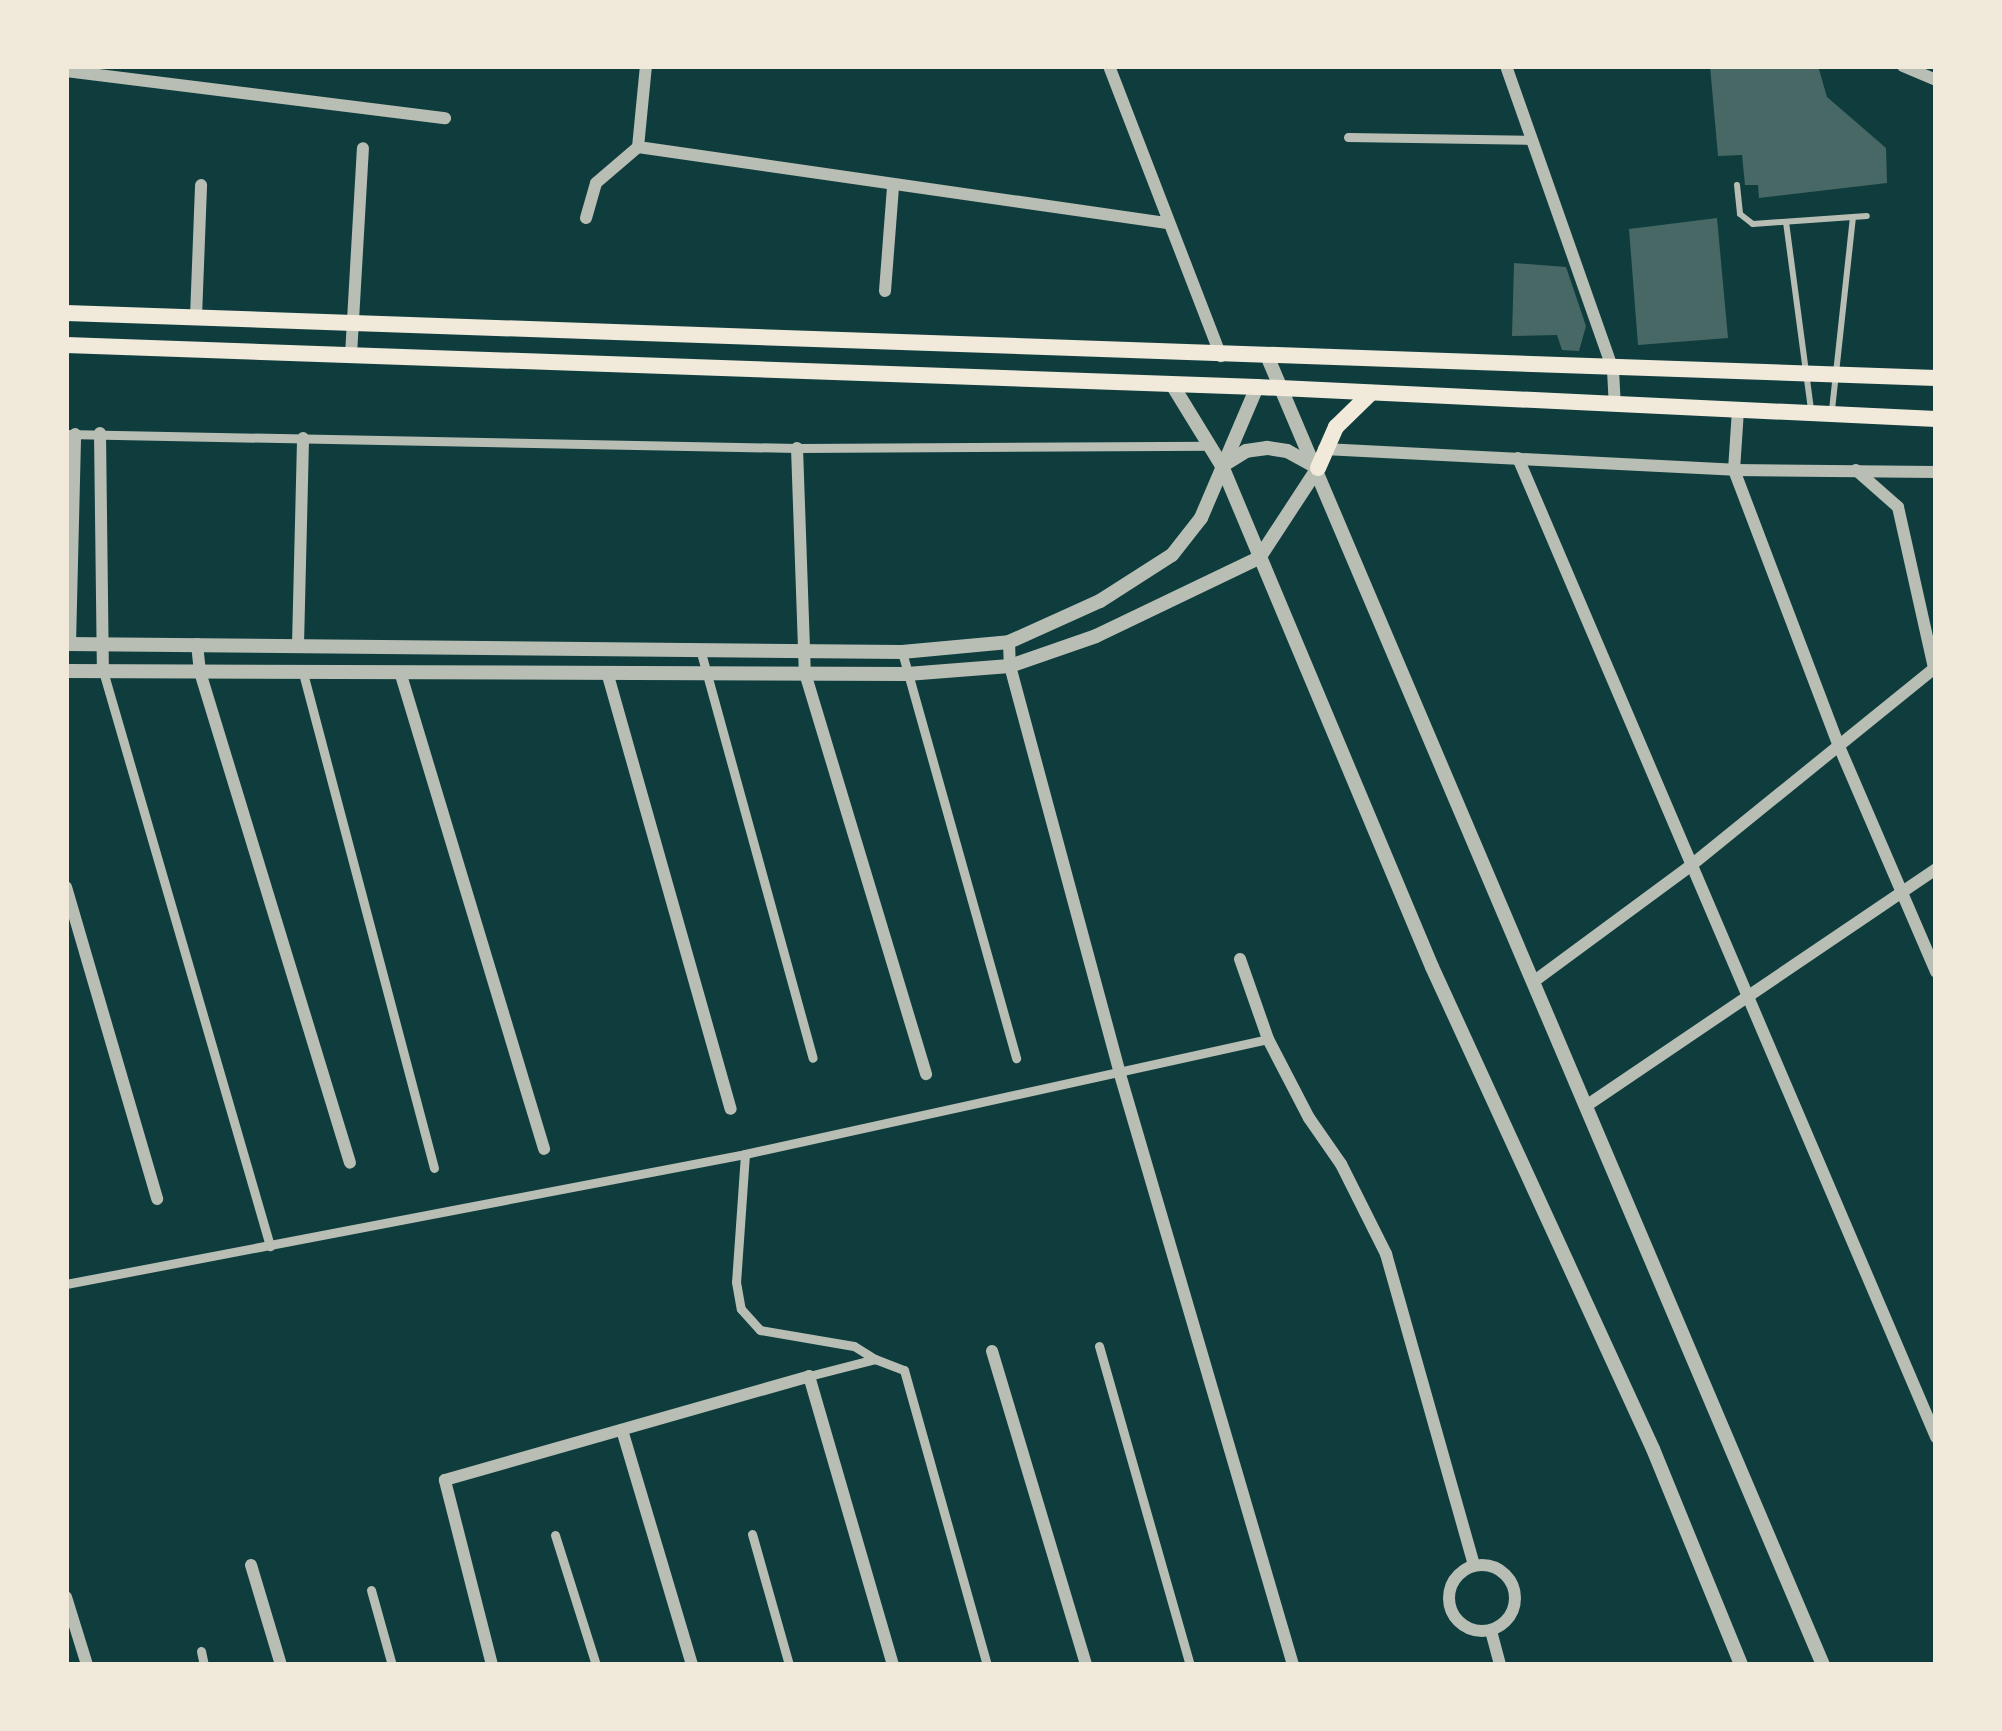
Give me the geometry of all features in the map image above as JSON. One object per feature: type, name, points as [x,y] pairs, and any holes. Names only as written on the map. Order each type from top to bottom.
[{"type":"main road","points":[[66,313],[1222,357],[1271,364],[1305,359],[1936,378]]},
{"type":"main road","points":[[66,345],[1178,393],[1257,387],[1286,396],[1372,392],[1615,404],[1737,416],[1936,419]]},
{"type":"main road","points":[[1257,387],[1271,364]]},
{"type":"main road","points":[[1318,469],[1324,449],[1348,410],[1372,392]]},
{"type":"street","points":[[586,218],[596,183],[638,147],[646,66]]},
{"type":"street","points":[[1109,66],[1166,223],[1222,357]]},
{"type":"street","points":[[1506,66],[1613,370],[1615,404]]},
{"type":"street","points":[[1907,66],[1936,80]]},
{"type":"street","points":[[66,68],[446,118]]},
{"type":"street","points":[[1348,137],[1532,140]]},
{"type":"street","points":[[638,147],[1166,223]]},
{"type":"street","points":[[351,355],[363,148]]},
{"type":"street","points":[[196,317],[201,185]]},
{"type":"street","points":[[885,291],[893,186]]},
{"type":"street","points":[[1271,364],[1823,1665]]},
{"type":"street","points":[[1208,442],[797,448],[70,434],[68,644],[902,652],[1009,642],[1100,601],[1172,555],[1202,518],[1257,387]]},
{"type":"street","points":[[1178,393],[1222,466],[1501,1126],[1653,1449],[1741,1665]]},
{"type":"street","points":[[1737,416],[1734,466],[1838,744],[1936,972]]},
{"type":"street","points":[[100,433],[103,671],[270,1246]]},
{"type":"street","points":[[298,645],[303,438]]},
{"type":"street","points":[[797,448],[806,673],[926,1074]]},
{"type":"street","points":[[1222,466],[1246,452],[1267,448],[1287,451],[1318,469]]},
{"type":"street","points":[[1324,449],[1936,472]]},
{"type":"street","points":[[1519,458],[1689,867],[1936,1438]]},
{"type":"street","points":[[66,670],[907,674],[1010,666],[1096,636],[1258,558],[1318,469]]},
{"type":"street","points":[[1533,982],[1689,867],[1935,667],[1898,507],[1855,470]]},
{"type":"street","points":[[1009,642],[1010,666],[1119,1071],[1293,1665]]},
{"type":"street","points":[[197,644],[200,672],[350,1163]]},
{"type":"street","points":[[700,649],[813,1058]]},
{"type":"street","points":[[902,652],[1016,1058]]},
{"type":"street","points":[[607,672],[730,1108]]},
{"type":"street","points":[[303,673],[434,1168]]},
{"type":"street","points":[[401,674],[544,1149]]},
{"type":"street","points":[[1586,1106],[1936,869]]},
{"type":"street","points":[[66,887],[157,1199]]},
{"type":"street","points":[[1240,959],[1268,1039],[1309,1118],[1341,1164],[1386,1254],[1474,1566]]},
{"type":"street","points":[[66,1284],[745,1154],[1268,1039]]},
{"type":"street","points":[[745,1154],[736,1282],[741,1309],[760,1330],[854,1346],[904,1370],[987,1665]]},
{"type":"street","points":[[1099,1346],[1190,1665]]},
{"type":"street","points":[[992,1351],[1086,1665]]},
{"type":"street","points":[[492,1665],[445,1480],[875,1359]]},
{"type":"street","points":[[808,1376],[893,1665]]},
{"type":"street","points":[[622,1430],[692,1665]]},
{"type":"street","points":[[752,1534],[789,1665]]},
{"type":"street","points":[[555,1535],[596,1665]]},
{"type":"street","points":[[251,1565],[281,1665]]},
{"type":"street","points":[[1474,1566],[1499,1570],[1515,1590],[1511,1616],[1490,1631],[1465,1627],[1450,1606],[1453,1581],[1474,1566]]},
{"type":"street","points":[[370,1590],[392,1665]]},
{"type":"street","points":[[66,1597],[87,1665]]},
{"type":"street","points":[[1490,1631],[1500,1665]]},
{"type":"street","points":[[201,1651],[204,1665]]},
{"type":"lane","points":[[1737,185],[1744,220],[1753,224],[1867,216]]},
{"type":"lane","points":[[1822,414],[1835,375],[1852,217]]},
{"type":"lane","points":[[1786,222],[1805,375],[1822,414]]},
{"type":"building","points":[[1710,66],[1818,66],[1827,97],[1886,148],[1887,183],[1759,198],[1758,185],[1745,185],[1742,155],[1718,156]]},
{"type":"building","points":[[1717,218],[1728,338],[1638,345],[1629,229]]},
{"type":"building","points":[[1514,263],[1566,267],[1586,326],[1579,351],[1562,350],[1557,335],[1512,336]]}]
